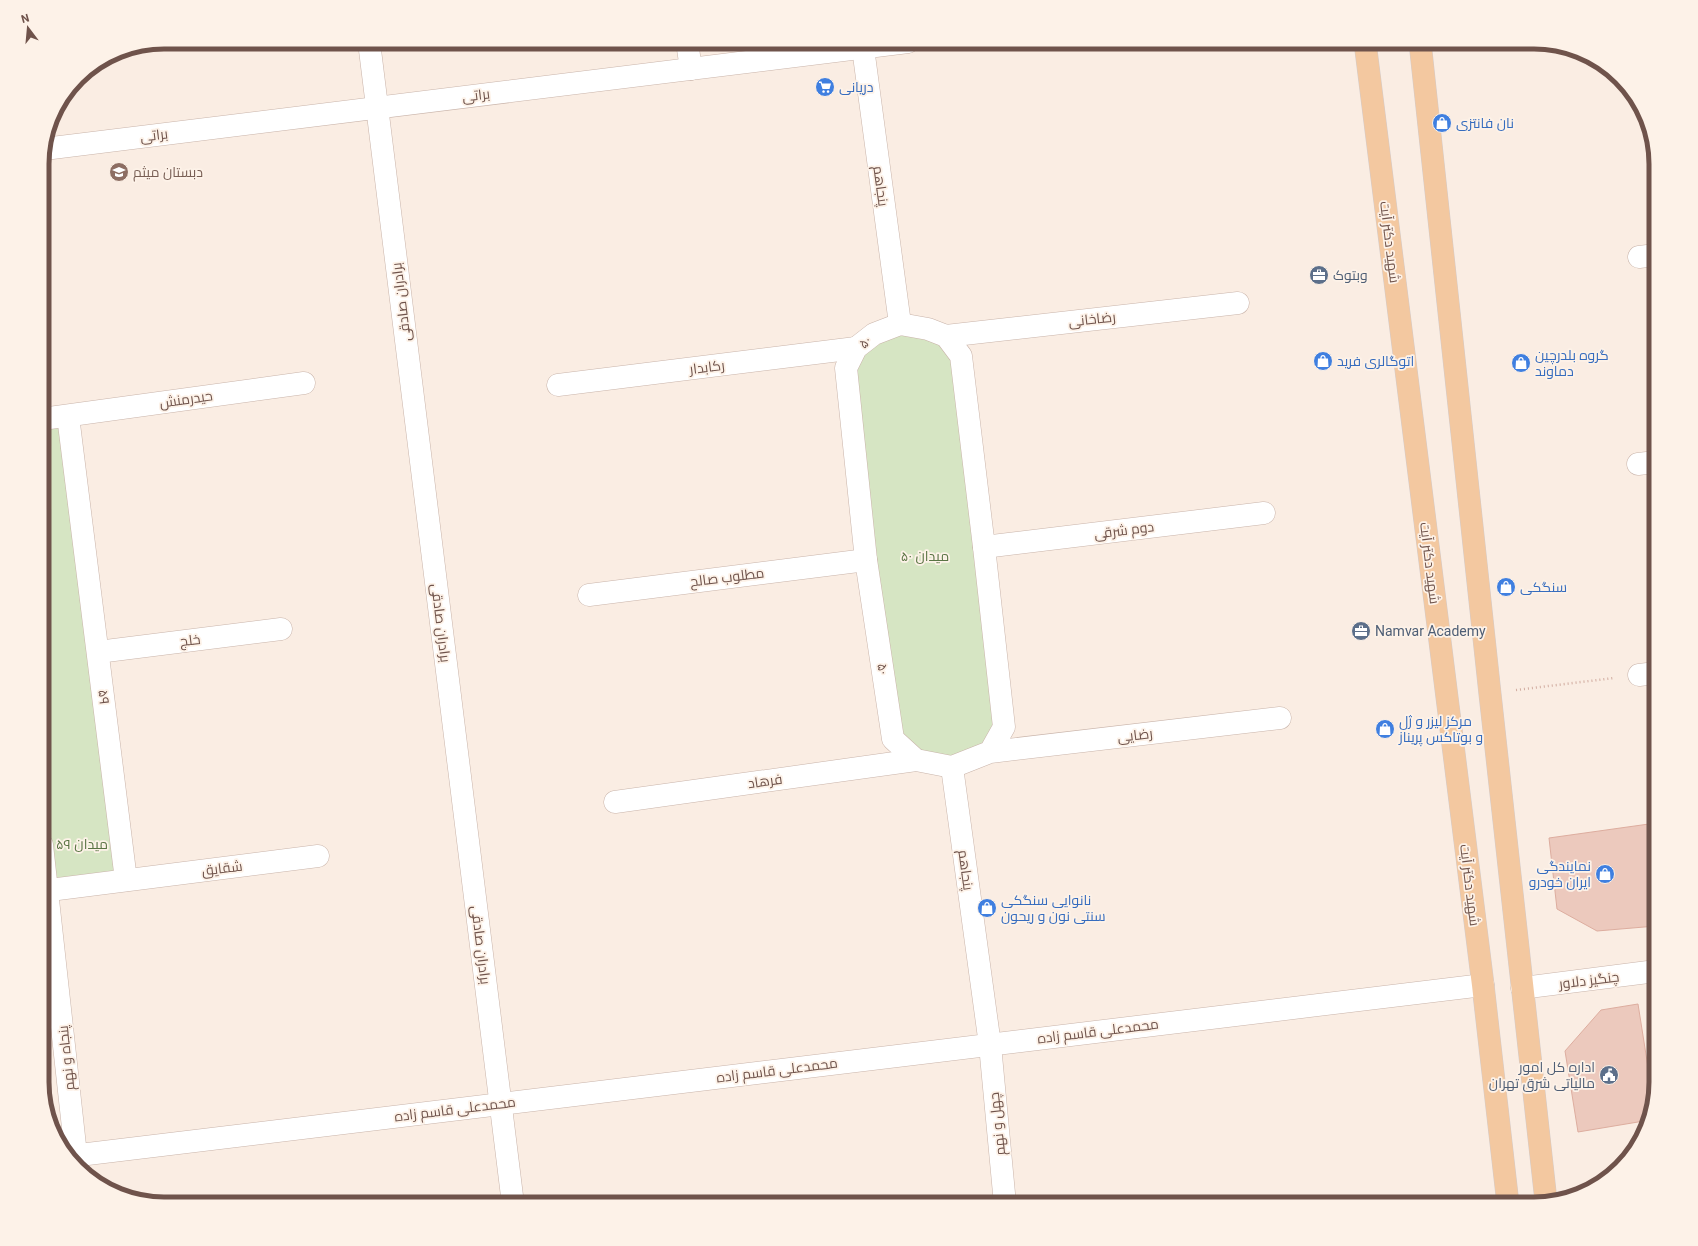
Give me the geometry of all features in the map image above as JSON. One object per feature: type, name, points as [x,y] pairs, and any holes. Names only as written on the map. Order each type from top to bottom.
[{"type":"main road","name":"شهید دکتر آیت","points":[[1366,49],[1483,985],[1507,1197]]},
{"type":"main road","points":[[1421,49],[1545,1197]]},
{"type":"street","name":"برادران صادقی","points":[[370,49],[513,1197]]},
{"type":"street","points":[[688,49],[691,69]]},
{"type":"street","name":"براتی","points":[[50,148],[855,49]]},
{"type":"street","name":"پنجاهم","points":[[863,49],[900,324]]},
{"type":"street","name":"رضاخانی","points":[[946,336],[1238,303]]},
{"type":"street","points":[[900,324],[928,329],[946,336],[961,356],[1004,727],[990,752],[952,766],[916,760]]},
{"type":"street","name":"۵۰","points":[[900,324],[874,334],[856,348],[846,368],[866,560],[893,739],[916,760]]},
{"type":"street","name":"رکابدار","points":[[558,385],[856,348]]},
{"type":"street","name":"حیدرمنش","points":[[68,416],[304,383]]},
{"type":"street","points":[[49,418],[68,416]]},
{"type":"street","name":"۵۹","points":[[68,416],[126,880]]},
{"type":"street","name":"دوم شرقی","points":[[984,547],[1264,514]]},
{"type":"street","name":"مطلوب صالح","points":[[589,594],[866,560]]},
{"type":"street","name":"خلج","points":[[98,652],[281,629]]},
{"type":"street","name":"رضایی","points":[[990,752],[1280,718]]},
{"type":"street","name":"فرهاد","points":[[615,802],[916,760]]},
{"type":"street","name":"پنجاهم","points":[[952,766],[990,1045]]},
{"type":"street","name":"شقایق","points":[[126,880],[318,856]]},
{"type":"street","points":[[49,890],[126,880]]},
{"type":"street","name":"پنجاه و نهم","points":[[49,927],[75,1155]]},
{"type":"street","name":"چنگیز دلاور","points":[[1522,988],[1649,972]]},
{"type":"street","name":"محمدعلی قاسم زاده","points":[[77,1158],[501,1104],[1483,985]]},
{"type":"street","name":"چهل و نهم","points":[[990,1045],[1004,1197]]},
{"type":"path","points":[[1490,694],[1647,674]]},
{"type":"green space","name":"میدان ۵۰","points":[[900,324],[961,356],[1004,727],[952,767],[893,739],[866,560],[856,348]]},
{"type":"green space","name":"میدان ۵۹","points":[[68,416],[126,880],[49,890],[49,418]]},
{"type":"building","name":"نمایندگی ایران خودرو","points":[[1649,824],[1649,927],[1597,931],[1557,909],[1549,838]]},
{"type":"building","name":"اداره کل امور مالیاتی شرق تهران","points":[[1638,1004],[1649,1074],[1647,1105],[1642,1121],[1578,1132],[1565,1051],[1601,1010]]},
{"type":"place","name":"دریانی","points":[[825,87]]},
{"type":"place","name":"نان فانتزی","points":[[1442,123]]},
{"type":"place","name":"دبستان میثم","points":[[119,172]]},
{"type":"place","name":"وبتوک","points":[[1319,275]]},
{"type":"place","name":"اتوگالری فرید","points":[[1323,361]]},
{"type":"place","name":"گروه بلدرچین دماوند","points":[[1521,363]]},
{"type":"place","name":"سنگکی","points":[[1506,587]]},
{"type":"place","name":"Namvar Academy","points":[[1361,631]]},
{"type":"place","name":"مرکز لیزر و ژل و بوتاکس پریناز","points":[[1385,729]]},
{"type":"place","name":"نمایندگی ایران خودرو","points":[[1605,874]]},
{"type":"place","name":"نانوایی سنگکی سنتی نون و ریحون","points":[[987,908]]},
{"type":"place","name":"اداره کل امور مالیاتی شرق تهران","points":[[1609,1075]]}]
